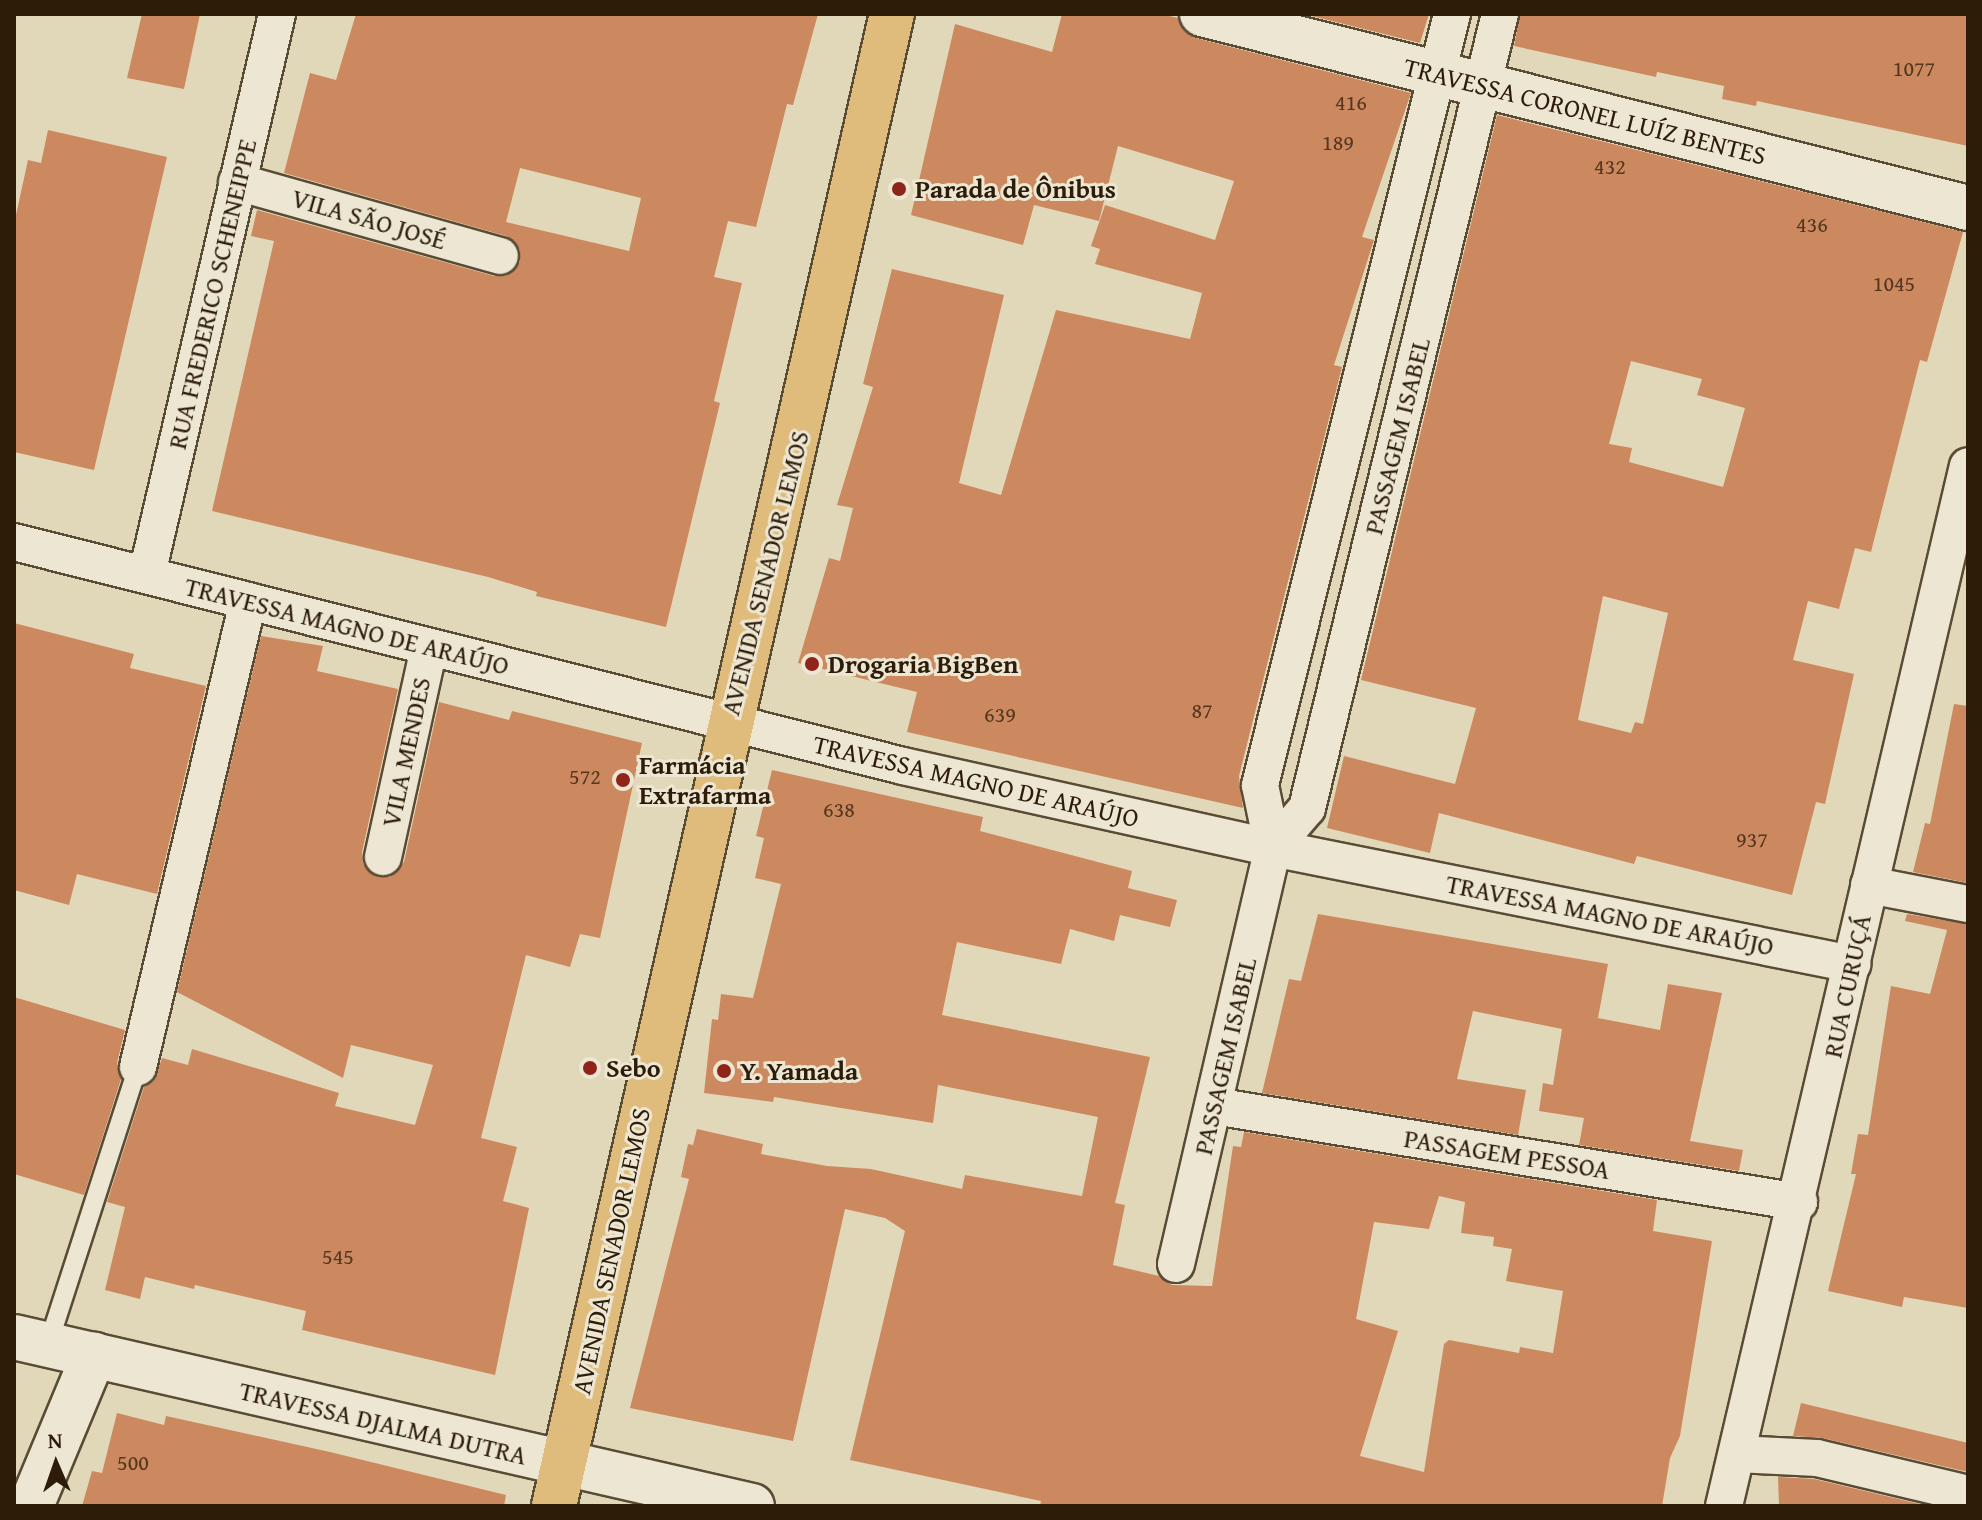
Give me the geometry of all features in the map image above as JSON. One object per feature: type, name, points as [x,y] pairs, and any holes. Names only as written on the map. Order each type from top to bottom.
[{"type":"main road","name":"AVENIDA SENADOR LEMOS","points":[[559,1486],[728,723],[826,322],[892,14]]},
{"type":"street","name":"RUA FREDERICO SCHENEIPPE","points":[[147,574],[277,14]]},
{"type":"street","name":"TRAVESSA CORONEL LUÍZ BENTES","points":[[1202,14],[1968,208]]},
{"type":"street","name":"PASSAGEM ISABEL","points":[[1176,1264],[1273,848],[1260,785],[1452,14]]},
{"type":"street","name":"PASSAGEM ISABEL","points":[[1273,848],[1307,808],[1500,14]]},
{"type":"street","name":"VILA SÃO JOSÉ","points":[[237,182],[500,256]]},
{"type":"street","name":"RUA CURUÇÁ","points":[[1724,1506],[1799,1202],[1869,885],[1968,466]]},
{"type":"street","name":"TRAVESSA MAGNO DE ARAÚJO","points":[[14,542],[728,723],[1273,848],[1852,964]]},
{"type":"street","points":[[138,1067],[248,601]]},
{"type":"street","name":"VILA MENDES","points":[[383,857],[429,647]]},
{"type":"street","points":[[1869,885],[1968,904]]},
{"type":"street","name":"PASSAGEM PESSOA","points":[[1214,1106],[1799,1202]]},
{"type":"street","name":"TRAVESSA DJALMA DUTRA","points":[[31,1341],[94,1355],[559,1486],[752,1506]]},
{"type":"street","points":[[31,1506],[94,1355]]},
{"type":"street","points":[[1737,1454],[1817,1458],[1968,1494]]},
{"type":"lane","points":[[31,1341],[138,1067]]},
{"type":"building","points":[[142,14],[200,14],[184,89],[127,78]]},
{"type":"building","points":[[356,14],[818,14],[793,105],[787,104],[756,227],[728,221],[714,277],[742,283],[714,401],[720,403],[666,627],[536,596],[537,592],[488,577],[212,511],[274,241],[251,236],[257,210],[494,276],[506,276],[520,262],[520,250],[506,236],[284,173],[310,73],[336,80]],"holes":[[[520,168],[641,198],[629,251],[506,222]]]},
{"type":"building","points":[[1062,14],[1161,14],[1178,18],[1184,31],[1196,38],[1411,93],[1362,237],[1374,240],[1334,365],[1342,367],[1239,776],[1243,808],[907,732],[917,692],[798,663],[829,558],[840,561],[853,508],[837,505],[873,387],[863,384],[892,269],[1004,295],[959,483],[1001,495],[1056,310],[1190,339],[1202,293],[1095,264],[1100,249],[1091,246],[1105,205],[1215,240],[1234,181],[1118,146],[1099,221],[1034,205],[1023,245],[911,215],[955,24],[1052,52]]},
{"type":"building","points":[[1304,14],[1429,14],[1420,43]]},
{"type":"building","points":[[1520,14],[1968,14],[1968,146],[1757,101],[1756,106],[1722,99],[1724,86],[1657,72],[1656,77],[1514,46]]},
{"type":"building","points":[[1497,115],[1963,232],[1927,362],[1920,360],[1871,552],[1855,548],[1839,609],[1808,601],[1793,660],[1854,674],[1825,804],[1816,802],[1792,895],[1637,856],[1634,864],[1439,813],[1430,853],[1327,828],[1344,756],[1455,784],[1476,708],[1361,680]],"holes":[[[1631,361],[1702,379],[1697,395],[1745,408],[1723,487],[1629,462],[1632,448],[1609,444]],[[1603,596],[1668,613],[1643,724],[1635,722],[1631,733],[1578,720]]]},
{"type":"building","points":[[48,130],[167,157],[94,470],[14,452],[14,224],[28,160],[41,163]]},
{"type":"building","points":[[14,623],[134,654],[130,668],[206,686],[157,894],[77,874],[69,905],[14,890]]},
{"type":"building","points":[[261,636],[323,646],[317,671],[398,689],[362,852],[363,864],[378,877],[390,877],[404,862],[439,702],[509,720],[512,711],[642,743],[600,938],[580,934],[570,967],[526,955],[481,1138],[517,1147],[503,1201],[529,1208],[495,1375],[302,1330],[306,1311],[195,1285],[194,1289],[145,1277],[140,1299],[105,1290],[125,1207],[107,1202],[144,1087],[154,1081],[162,1058],[188,1065],[192,1049],[339,1093],[335,1106],[415,1125],[433,1065],[351,1045],[343,1078],[177,992]]},
{"type":"building","points":[[1954,704],[1968,706],[1968,883],[1913,872],[1925,823],[1930,824]]},
{"type":"building","points":[[772,770],[983,817],[980,831],[1132,871],[1128,888],[1177,900],[1170,927],[1120,915],[1114,941],[1070,929],[1061,964],[957,942],[942,1015],[1150,1057],[1115,1203],[1125,1205],[1113,1265],[1159,1276],[1172,1285],[1212,1286],[1233,1146],[1241,1147],[1244,1132],[1657,1200],[1653,1231],[1712,1241],[1680,1436],[1670,1458],[1662,1506],[1040,1506],[1041,1501],[850,1460],[905,1231],[885,1218],[845,1209],[793,1441],[630,1408],[689,1179],[681,1177],[688,1144],[693,1145],[697,1129],[763,1144],[761,1154],[827,1166],[871,1169],[962,1189],[965,1175],[1082,1196],[1098,1117],[938,1085],[933,1123],[774,1097],[773,1102],[704,1093],[712,1019],[718,1020],[721,994],[753,998],[781,884],[755,878],[764,838],[756,836]],"holes":[[[1439,1196],[1465,1202],[1461,1233],[1494,1237],[1493,1246],[1512,1249],[1506,1281],[1563,1291],[1553,1353],[1520,1347],[1519,1353],[1449,1340],[1444,1344],[1424,1472],[1360,1456],[1398,1331],[1356,1319],[1374,1222],[1429,1229]]]},
{"type":"building","points":[[1318,914],[1608,964],[1598,1018],[1660,1030],[1668,984],[1722,993],[1690,1141],[1743,1150],[1739,1171],[1579,1145],[1584,1118],[1539,1111],[1543,1083],[1553,1085],[1562,1029],[1473,1011],[1457,1079],[1526,1090],[1518,1135],[1262,1093],[1289,979],[1301,981]]},
{"type":"building","points":[[1907,914],[1968,924],[1968,1308],[1904,1297],[1902,1307],[1828,1291],[1856,1174],[1851,1174],[1858,1134],[1868,1135],[1891,986],[1930,994],[1947,930],[1905,921]]},
{"type":"building","points":[[14,997],[125,1030],[117,1063],[121,1079],[84,1195],[14,1174]]},
{"type":"building","points":[[1801,1403],[1968,1443],[1968,1472],[1822,1438],[1793,1436]]},
{"type":"building","points":[[117,1413],[164,1425],[166,1416],[330,1452],[506,1495],[504,1506],[82,1506],[92,1471],[102,1473]]},
{"type":"building","points":[[1778,1477],[1814,1479],[1928,1506],[1779,1506]]},
{"type":"place","name":"Parada de Ônibus","points":[[899,189]]},
{"type":"place","name":"Drogaria BigBen","points":[[812,664]]},
{"type":"place","name":"Farmácia Extrafarma","points":[[623,780]]},
{"type":"place","name":"Sebo","points":[[590,1068]]},
{"type":"place","name":"Y. Yamada","points":[[724,1071]]}]
